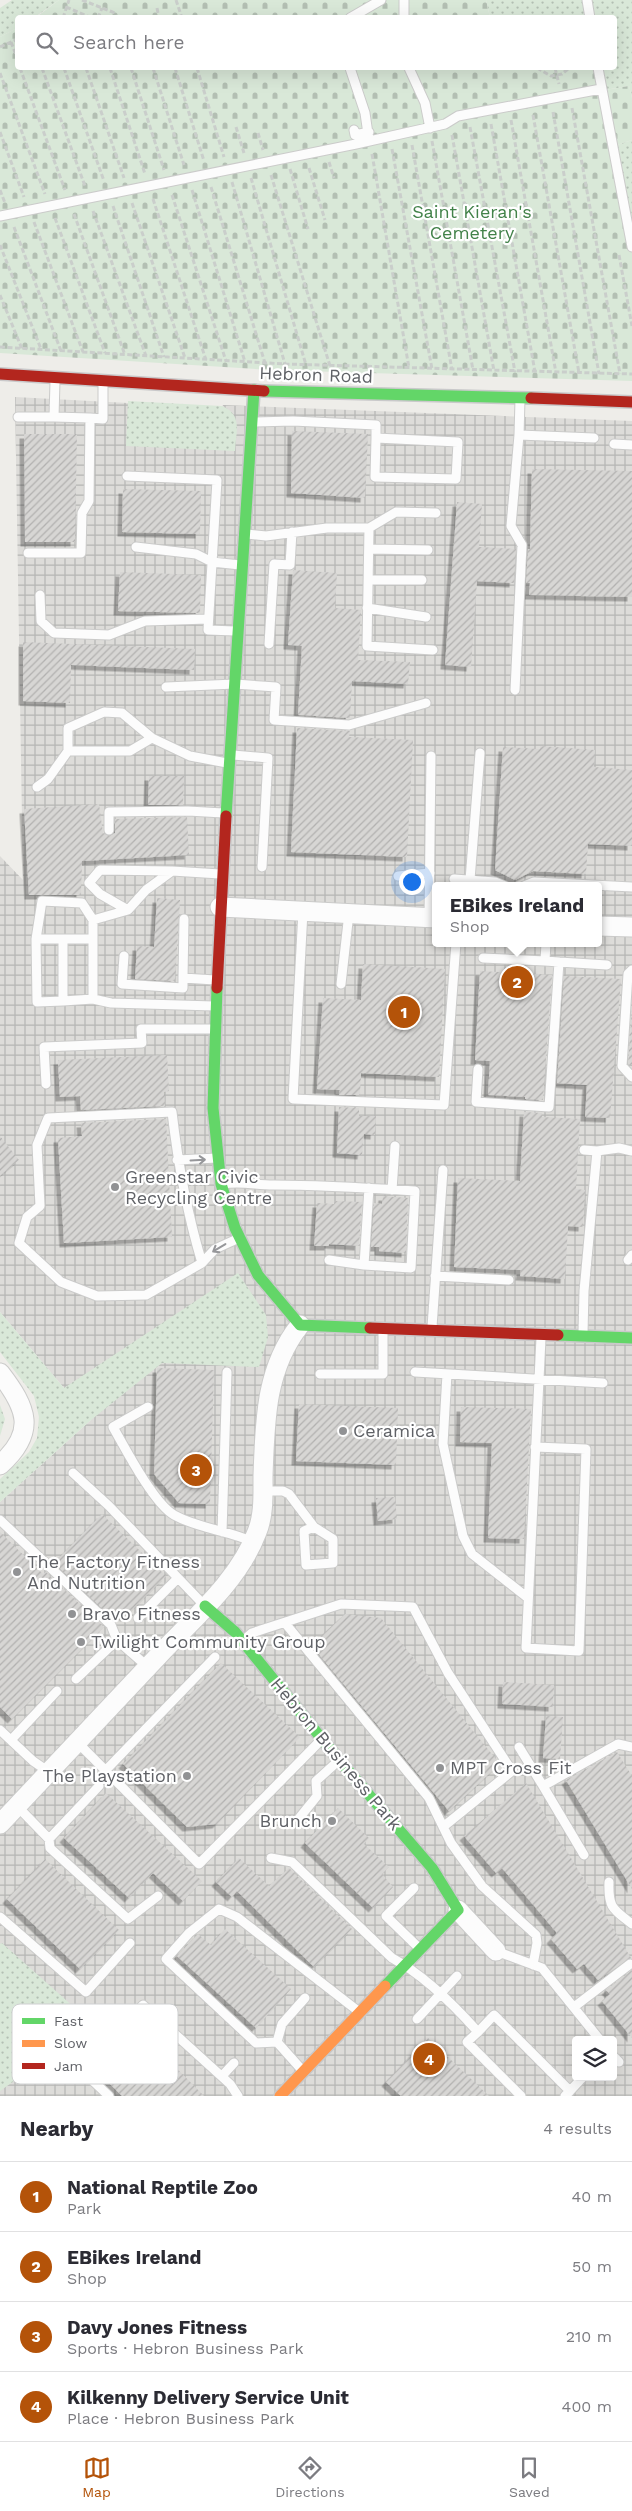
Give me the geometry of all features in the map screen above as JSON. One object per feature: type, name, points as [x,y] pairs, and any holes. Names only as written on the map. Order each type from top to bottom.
[{"type":"street","name":"Hebron Road","points":[[0,374],[254,390],[632,402]]},
{"type":"street","points":[[254,390],[220,907],[214,1108],[221,1184],[240,1237],[258,1275],[300,1325],[632,1338]]},
{"type":"street","points":[[220,907],[432,917]]},
{"type":"street","points":[[602,926],[632,927]]},
{"type":"street","points":[[0,1824],[205,1606],[241,1564],[253,1542],[262,1512],[265,1413],[270,1384],[290,1339],[300,1325]]},
{"type":"street","points":[[0,1373],[16,1394],[24,1413],[24,1433],[15,1452],[0,1465]]},
{"type":"street","name":"Hebron Business Park","points":[[205,1606],[242,1642],[339,1760],[432,1868],[458,1910],[496,1951]]},
{"type":"street","points":[[280,2096],[458,1910]]},
{"type":"lane","points":[[355,15],[381,0]]},
{"type":"lane","points":[[404,0],[404,15]]},
{"type":"lane","points":[[587,0],[590,15]]},
{"type":"lane","points":[[351,70],[365,113],[369,137]]},
{"type":"lane","points":[[410,70],[425,103],[430,128]]},
{"type":"lane","points":[[598,70],[632,247]]},
{"type":"lane","points":[[354,130],[355,135],[369,137],[390,136],[430,128],[449,122],[458,116],[602,89]]},
{"type":"lane","points":[[5,215],[305,155],[369,137]]},
{"type":"lane","points":[[54,418],[55,378]]},
{"type":"lane","points":[[18,416],[103,419],[104,381]]},
{"type":"lane","points":[[515,690],[522,545],[511,526],[519,435],[520,397]]},
{"type":"lane","points":[[28,552],[81,554],[82,514],[89,501],[90,418]]},
{"type":"lane","points":[[252,422],[293,421],[376,425],[374,477],[456,479],[458,442],[376,438]]},
{"type":"lane","points":[[519,435],[594,438]]},
{"type":"lane","points":[[614,444],[632,445]]},
{"type":"lane","points":[[127,476],[217,480],[208,630],[238,632]]},
{"type":"lane","points":[[245,534],[266,536],[327,528],[369,528],[396,512],[436,514]]},
{"type":"lane","points":[[369,528],[367,646],[433,650]]},
{"type":"lane","points":[[270,644],[274,564],[290,565],[292,532]]},
{"type":"lane","points":[[136,547],[196,554],[212,562],[243,565]]},
{"type":"lane","points":[[369,549],[428,550]]},
{"type":"lane","points":[[368,580],[422,580]]},
{"type":"lane","points":[[40,595],[41,621],[54,633],[109,635],[145,622],[208,619]]},
{"type":"lane","points":[[367,608],[426,617]]},
{"type":"lane","points":[[166,687],[235,684],[276,687],[274,720],[349,725],[426,703]]},
{"type":"lane","points":[[37,787],[48,779],[68,751],[68,728],[104,712],[122,713],[152,738],[190,756],[210,761],[268,758],[262,868]]},
{"type":"lane","points":[[68,751],[130,751],[152,738]]},
{"type":"lane","points":[[470,880],[480,753]]},
{"type":"lane","points":[[431,756],[430,873],[432,917]]},
{"type":"lane","points":[[109,830],[109,812],[188,810],[226,813]]},
{"type":"lane","points":[[128,910],[100,894],[89,883],[100,870],[222,874]]},
{"type":"lane","points":[[93,920],[128,910],[146,890],[172,871]]},
{"type":"lane","points":[[398,876],[430,873]]},
{"type":"lane","points":[[454,879],[495,882]]},
{"type":"lane","points":[[602,885],[632,887]]},
{"type":"lane","points":[[93,999],[93,920],[82,903],[42,901],[36,939],[37,1002],[93,999],[111,1004],[217,1006]]},
{"type":"lane","points":[[302,911],[293,1099],[444,1105],[456,947]]},
{"type":"lane","points":[[341,984],[349,913]]},
{"type":"lane","points":[[124,956],[122,984],[183,988],[184,919]]},
{"type":"lane","points":[[36,939],[93,939]]},
{"type":"lane","points":[[62,1000],[63,939]]},
{"type":"lane","points":[[544,962],[546,947]]},
{"type":"lane","points":[[483,958],[607,965]]},
{"type":"lane","points":[[478,1069],[476,1102],[550,1107],[559,962]]},
{"type":"lane","points":[[632,970],[628,974],[622,1066],[632,1077]]},
{"type":"lane","points":[[183,978],[218,980]]},
{"type":"lane","points":[[46,1084],[44,1047],[142,1043],[142,1029],[216,1029]]},
{"type":"lane","points":[[202,1263],[187,1212],[172,1112],[48,1118],[37,1145],[40,1206],[27,1217],[19,1243],[61,1282],[97,1296],[146,1295],[202,1263],[215,1249],[240,1237]]},
{"type":"lane","points":[[392,1190],[395,1146]]},
{"type":"lane","points":[[584,1150],[597,1151],[620,1148],[632,1151]]},
{"type":"lane","points":[[584,1336],[584,1291],[597,1151]]},
{"type":"lane","points":[[178,1160],[218,1158]]},
{"type":"lane","points":[[432,1330],[443,1170]]},
{"type":"lane","points":[[221,1184],[239,1182],[415,1191],[410,1268],[364,1265],[329,1260]]},
{"type":"lane","points":[[364,1265],[369,1188]]},
{"type":"lane","points":[[435,1276],[509,1280]]},
{"type":"lane","points":[[320,1374],[384,1374],[383,1328]]},
{"type":"lane","points":[[535,1447],[586,1449],[579,1651],[526,1648],[535,1447],[541,1334]]},
{"type":"lane","points":[[222,1532],[227,1372]]},
{"type":"lane","points":[[415,1372],[604,1383]]},
{"type":"lane","points":[[447,1374],[443,1444],[463,1536],[472,1554],[528,1598]]},
{"type":"lane","points":[[148,1407],[113,1427],[143,1480],[172,1514],[214,1532],[235,1534],[253,1542]]},
{"type":"lane","points":[[73,1473],[109,1506],[205,1606]]},
{"type":"lane","points":[[263,1491],[283,1491],[289,1494],[314,1527],[333,1539],[333,1563],[306,1565],[304,1531],[314,1527]]},
{"type":"lane","points":[[0,1520],[111,1625],[117,1640],[148,1667]]},
{"type":"lane","points":[[138,1618],[178,1578]]},
{"type":"lane","points":[[242,1642],[252,1633],[341,1604],[413,1607],[448,1673],[512,1771],[443,1827]]},
{"type":"lane","points":[[285,1623],[429,1798],[451,1843],[482,1886],[536,1935],[537,1943],[533,1965]]},
{"type":"lane","points":[[76,1679],[117,1640]]},
{"type":"lane","points":[[106,1770],[215,1657]]},
{"type":"lane","points":[[11,1740],[57,1691]]},
{"type":"lane","points":[[0,1730],[33,1761],[49,1772]]},
{"type":"lane","points":[[77,1742],[106,1770],[109,1777],[199,1864],[322,1739]]},
{"type":"lane","points":[[543,1786],[618,1744],[632,1747]]},
{"type":"lane","points":[[519,1747],[584,1855]]},
{"type":"lane","points":[[300,1817],[317,1796],[316,1781],[339,1760]]},
{"type":"lane","points":[[49,1839],[99,1786]]},
{"type":"lane","points":[[17,1806],[49,1839],[50,1848],[128,1919],[158,1896]]},
{"type":"lane","points":[[271,1858],[292,1862],[392,1958],[406,1965],[478,2032]]},
{"type":"lane","points":[[609,1882],[608,1900],[614,1910],[632,1924]]},
{"type":"lane","points":[[414,1888],[386,1916],[421,1950]]},
{"type":"lane","points":[[304,2071],[277,2042],[256,2043],[166,1959],[189,1933],[219,1909],[237,1917],[360,2013]]},
{"type":"lane","points":[[0,1917],[86,1992],[130,1943]]},
{"type":"lane","points":[[496,1951],[542,1968],[597,2036]]},
{"type":"lane","points":[[574,2007],[630,1964]]},
{"type":"lane","points":[[418,2019],[457,1976]]},
{"type":"lane","points":[[277,2042],[282,2024],[306,1998]]},
{"type":"lane","points":[[521,2096],[467,2042],[494,2015],[568,2093],[579,2081]]},
{"type":"lane","points":[[178,2036],[222,2076],[238,2096]]},
{"type":"lane","points":[[222,2076],[234,2063]]},
{"type":"lane","points":[[96,2084],[109,2096]]},
{"type":"path","points":[[64,15],[69,0]]},
{"type":"path","points":[[82,0],[115,13],[115,15]]},
{"type":"path","points":[[176,0],[181,15]]},
{"type":"path","points":[[66,7],[85,15]]},
{"type":"path","points":[[99,15],[102,8]]},
{"type":"path","points":[[156,8],[158,15]]},
{"type":"path","points":[[0,47],[15,40]]},
{"type":"path","points":[[11,42],[15,52]]},
{"type":"path","points":[[65,70],[164,357]]},
{"type":"path","points":[[87,70],[185,358]]},
{"type":"path","points":[[111,70],[206,360]]},
{"type":"path","points":[[132,70],[226,361]]},
{"type":"path","points":[[154,70],[244,362]]},
{"type":"path","points":[[176,70],[264,363]]},
{"type":"path","points":[[198,70],[285,364]]},
{"type":"path","points":[[539,70],[545,75],[557,76],[566,70]]},
{"type":"path","points":[[556,70],[559,87]]},
{"type":"path","points":[[570,95],[620,374]]},
{"type":"path","points":[[550,99],[600,374]]},
{"type":"path","points":[[530,102],[578,373]]},
{"type":"path","points":[[508,107],[556,373]]},
{"type":"path","points":[[488,111],[535,372]]},
{"type":"path","points":[[467,115],[515,372]]},
{"type":"path","points":[[449,122],[494,371]]},
{"type":"path","points":[[236,127],[306,365]]},
{"type":"path","points":[[430,128],[473,370]]},
{"type":"path","points":[[0,132],[83,352]]},
{"type":"path","points":[[410,132],[452,370]]},
{"type":"path","points":[[258,133],[330,366]]},
{"type":"path","points":[[390,136],[432,369]]},
{"type":"path","points":[[369,137],[409,368]]},
{"type":"path","points":[[305,155],[325,220]]},
{"type":"path","points":[[287,158],[308,229]]},
{"type":"path","points":[[0,190],[5,215],[61,351]]},
{"type":"path","points":[[0,245],[41,349]]},
{"type":"path","points":[[0,295],[22,348]]},
{"type":"path","points":[[0,347],[306,365],[632,374]]},
{"type":"shaded area","points":[[15,397],[222,408],[223,405],[632,421],[632,2096],[0,2096],[0,1502],[91,1420],[0,1312],[0,856],[23,880]]},
{"type":"green space","points":[[12,0],[59,0],[38,15],[15,15],[15,29],[0,37],[0,8]]},
{"type":"green space","points":[[59,0],[486,0],[490,15],[39,15]]},
{"type":"green space","points":[[486,0],[632,0],[632,98],[629,86],[605,90],[576,70],[617,70],[617,15],[490,15]]},
{"type":"green space","name":"Saint Kieran's Cemetery","points":[[15,29],[15,70],[595,70],[605,90],[629,86],[632,98],[632,140],[617,145],[632,220],[632,381],[271,370],[0,353],[0,37]]},
{"type":"green space","points":[[632,140],[632,220],[617,145]]},
{"type":"green space","points":[[128,401],[222,406],[229,410],[236,419],[235,451],[126,446]]},
{"type":"green space","points":[[238,1273],[266,1315],[268,1337],[259,1367],[162,1363],[91,1420],[0,1502],[0,1479],[29,1452],[37,1438],[39,1417],[34,1396],[0,1352],[0,1312],[64,1388]]},
{"type":"green space","points":[[0,1405],[5,1419],[0,1436]]},
{"type":"green space","points":[[2,1943],[70,2004],[12,2004],[12,2082],[0,2091],[0,1944]]},
{"type":"building","points":[[292,431],[368,434],[365,498],[291,493]]},
{"type":"building","points":[[24,434],[77,434],[75,542],[25,542]]},
{"type":"building","points":[[532,469],[632,471],[632,597],[529,595],[530,583],[526,583],[528,549],[530,549]]},
{"type":"building","points":[[123,489],[201,491],[200,534],[122,532]]},
{"type":"building","points":[[457,502],[482,504],[479,547],[516,549],[514,583],[477,581],[471,667],[445,665]]},
{"type":"building","points":[[293,570],[337,573],[335,608],[361,610],[358,660],[410,662],[408,684],[352,681],[350,718],[298,715],[302,646],[288,645]]},
{"type":"building","points":[[120,572],[201,575],[200,613],[118,611]]},
{"type":"building","points":[[23,642],[195,649],[194,670],[71,665],[70,703],[23,701]]},
{"type":"building","points":[[297,728],[350,731],[349,737],[413,740],[407,857],[291,852]]},
{"type":"building","points":[[540,746],[595,750],[594,767],[632,770],[632,846],[588,844],[586,874],[533,871],[515,880],[495,870],[503,747],[540,749]]},
{"type":"building","points":[[149,776],[184,776],[183,805],[148,805]]},
{"type":"building","points":[[99,804],[103,833],[109,836],[115,833],[115,819],[187,817],[189,855],[82,861],[81,895],[29,895],[24,809]]},
{"type":"building","points":[[157,898],[180,900],[175,981],[135,979],[137,946],[154,947]]},
{"type":"building","points":[[363,964],[445,969],[439,1077],[361,1073],[360,1095],[339,1095],[340,1090],[317,1089],[323,998],[361,1000]]},
{"type":"building","points":[[480,971],[552,975],[543,1100],[488,1095],[490,1061],[475,1060]]},
{"type":"building","points":[[564,976],[621,979],[610,1118],[585,1117],[587,1085],[557,1083]]},
{"type":"building","points":[[632,1009],[632,1065],[628,1064]]},
{"type":"building","points":[[167,1055],[169,1091],[164,1092],[165,1106],[81,1110],[80,1096],[60,1097],[58,1060]]},
{"type":"building","points":[[339,1107],[359,1108],[359,1116],[376,1116],[375,1135],[364,1134],[362,1155],[337,1153]]},
{"type":"building","points":[[524,1112],[542,1113],[542,1117],[580,1119],[576,1189],[585,1190],[583,1227],[568,1226],[565,1279],[520,1276],[521,1270],[454,1267],[458,1178],[520,1181]]},
{"type":"building","name":"Greenstar Civic Recycling Centre","points":[[166,1119],[172,1237],[64,1243],[58,1138],[82,1136],[81,1123]]},
{"type":"building","points":[[0,1136],[19,1160],[0,1176]]},
{"type":"building","points":[[383,1196],[408,1198],[406,1253],[379,1251],[379,1247],[371,1247],[374,1203],[382,1204]]},
{"type":"building","points":[[335,1201],[362,1202],[359,1246],[329,1244],[329,1246],[314,1246],[317,1203],[334,1204]]},
{"type":"building","points":[[157,1368],[214,1370],[210,1504],[179,1503],[154,1474]]},
{"type":"building","points":[[299,1404],[398,1408],[396,1465],[296,1461]]},
{"type":"building","points":[[461,1407],[531,1409],[524,1539],[488,1538],[492,1443],[460,1442]]},
{"type":"building","points":[[395,1497],[397,1519],[378,1521],[376,1498]]},
{"type":"building","points":[[102,1514],[166,1576],[125,1617],[119,1611],[112,1618],[54,1563]]},
{"type":"building","points":[[0,1532],[43,1574],[46,1572],[104,1627],[12,1719],[0,1707]]},
{"type":"building","points":[[345,1614],[381,1618],[500,1764],[449,1811],[311,1645]]},
{"type":"building","points":[[221,1663],[300,1737],[217,1824],[187,1827],[123,1764]]},
{"type":"building","points":[[503,1682],[554,1685],[553,1707],[502,1704]]},
{"type":"building","points":[[546,1716],[563,1717],[560,1759],[543,1758]]},
{"type":"building","points":[[617,1752],[632,1776],[632,1889],[566,1780]]},
{"type":"building","points":[[526,1783],[631,1958],[598,1980],[584,1964],[577,1969],[551,1939],[557,1933],[502,1868],[496,1873],[464,1836]]},
{"type":"building","points":[[106,1793],[202,1881],[183,1901],[153,1873],[129,1898],[64,1838]]},
{"type":"building","points":[[338,1808],[369,1838],[364,1844],[389,1867],[382,1874],[393,1887],[373,1908],[305,1843]]},
{"type":"building","points":[[239,1858],[269,1886],[289,1868],[352,1929],[314,1967],[237,1891],[232,1897],[216,1882]]},
{"type":"building","points":[[45,1859],[119,1930],[80,1969],[7,1899]]},
{"type":"building","points":[[225,1929],[291,1989],[256,2028],[177,1956],[198,1934],[211,1945]]},
{"type":"building","points":[[632,1970],[632,2038],[602,2001],[610,1994],[606,1990]]},
{"type":"building","points":[[428,2038],[489,2096],[401,2096],[386,2082]]},
{"type":"building","points":[[178,2070],[204,2096],[122,2096],[110,2084],[178,2084]]},
{"type":"traffic: fast","points":[[226,816],[254,390]]},
{"type":"traffic: fast","points":[[264,391],[531,398]]},
{"type":"traffic: fast","points":[[217,988],[213,1108],[221,1184],[235,1228],[258,1275],[300,1325],[370,1328]]},
{"type":"traffic: fast","points":[[558,1335],[632,1338]]},
{"type":"traffic: fast","points":[[205,1606],[235,1632],[339,1760],[432,1868],[458,1910],[385,1986]]},
{"type":"traffic: slow","points":[[280,2096],[385,1986]]},
{"type":"traffic: jam","points":[[0,374],[264,391]]},
{"type":"traffic: jam","points":[[531,398],[632,402]]},
{"type":"traffic: jam","points":[[217,988],[226,816]]},
{"type":"traffic: jam","points":[[370,1328],[558,1335]]},
{"type":"place","name":"EBikes Ireland","points":[[517,982]]},
{"type":"place","name":"National Reptile Zoo","points":[[404,1012]]},
{"type":"place","name":"Greenstar Civic Recycling Centre","points":[[115,1187]]},
{"type":"place","name":"Ceramica","points":[[343,1431]]},
{"type":"place","name":"Davy Jones Fitness","points":[[196,1470]]},
{"type":"place","name":"The Factory Fitness And Nutrition","points":[[17,1572]]},
{"type":"place","name":"Bravo Fitness","points":[[72,1614]]},
{"type":"place","name":"Twilight Community Group","points":[[81,1642]]},
{"type":"place","name":"MPT Cross Fit","points":[[440,1768]]},
{"type":"place","name":"The Playstation","points":[[187,1776]]},
{"type":"place","name":"Brunch","points":[[332,1821]]},
{"type":"place","name":"Kilkenny Delivery Service Unit","points":[[429,2059]]}]
